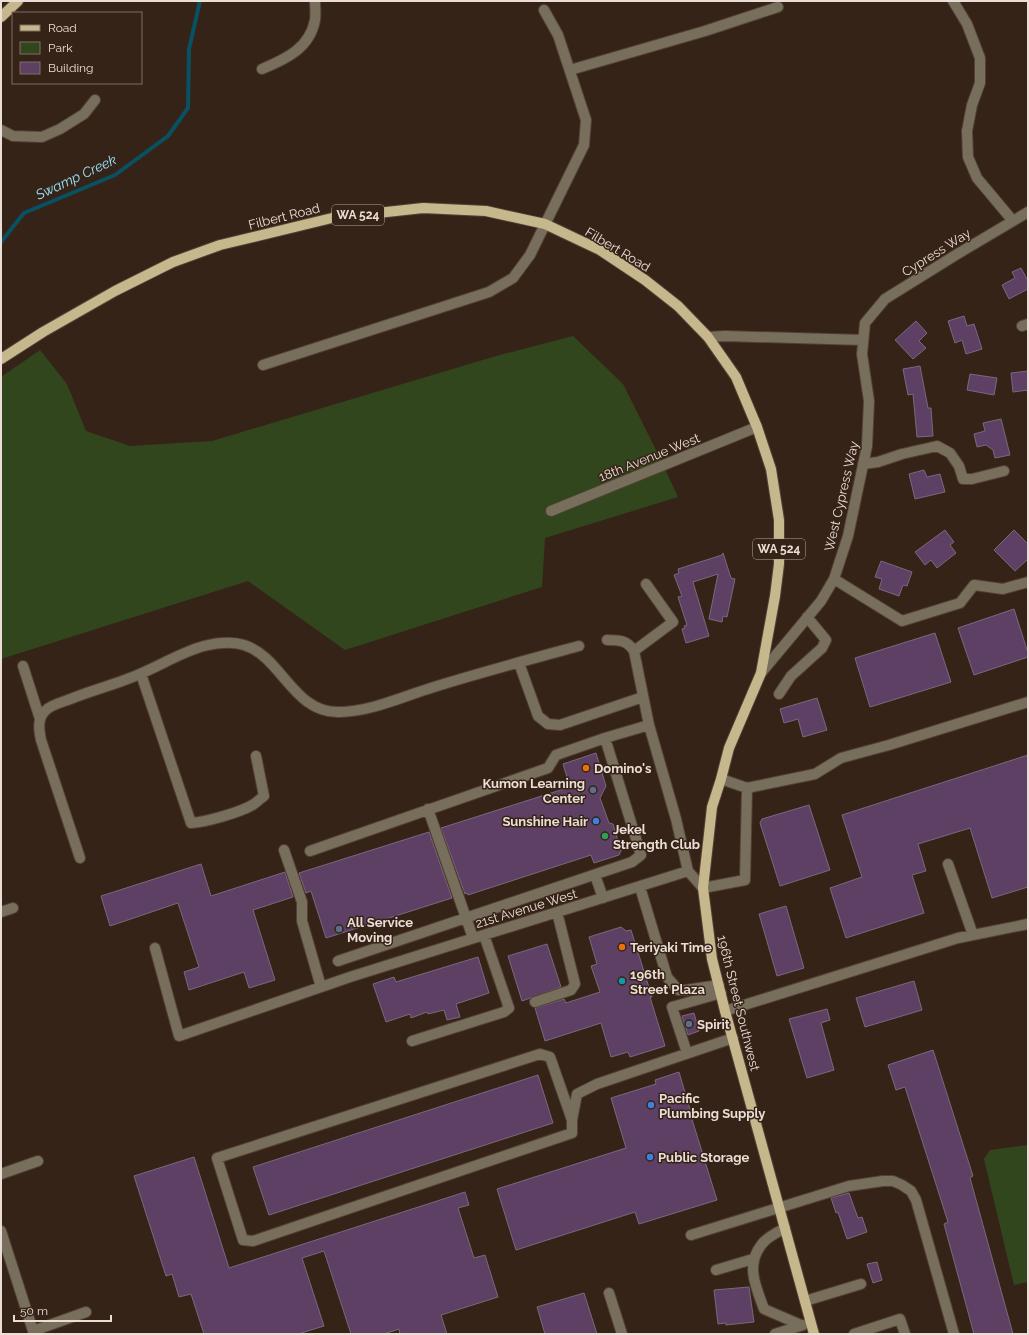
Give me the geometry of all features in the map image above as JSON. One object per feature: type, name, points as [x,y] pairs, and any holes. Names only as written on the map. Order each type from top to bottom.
[{"type":"main road","points":[[1,17],[18,1]]},
{"type":"main road","name":"Filbert Road","points":[[1,359],[43,332],[115,291],[173,262],[220,246],[332,218],[423,208],[486,211],[545,224],[600,250],[645,280],[678,306],[708,337]]},
{"type":"main road","name":"196th Street Southwest","points":[[708,337],[736,378],[757,427],[772,470],[779,520],[779,564],[775,596],[761,673],[729,748],[712,807],[703,888],[712,959],[805,1300],[806,1324],[814,1334]]},
{"type":"street","points":[[262,69],[284,59],[300,48],[310,36],[316,19],[315,1]]},
{"type":"street","points":[[953,1],[966,24],[980,58],[980,83],[972,105],[967,131],[968,157],[977,178],[1013,221]]},
{"type":"street","points":[[570,70],[705,31],[778,7]]},
{"type":"street","points":[[263,365],[490,292],[513,278],[530,255],[584,145],[586,120],[558,35],[544,10]]},
{"type":"street","points":[[1,130],[13,136],[42,137],[60,129],[84,114],[95,100]]},
{"type":"street","name":"Cypress Way","points":[[865,323],[885,299],[1028,212]]},
{"type":"street","name":"West Cypress Way","points":[[761,673],[821,601],[834,579],[848,536],[867,446],[869,401],[862,354],[865,323]]},
{"type":"street","points":[[708,337],[725,336],[863,340]]},
{"type":"street","name":"18th Avenue West","points":[[551,511],[757,427]]},
{"type":"street","points":[[864,464],[878,462],[902,454],[937,446],[950,453],[959,466],[963,479],[972,479],[1004,471]]},
{"type":"street","points":[[834,579],[902,621],[960,603],[974,586],[1003,589],[1028,582]]},
{"type":"street","points":[[634,651],[673,622],[646,584]]},
{"type":"street","points":[[779,694],[791,676],[822,648],[826,640],[807,617]]},
{"type":"street","points":[[607,640],[619,640],[630,644],[634,651],[649,726],[676,819],[688,871],[703,888],[746,880],[747,788]]},
{"type":"street","points":[[40,719],[45,711],[53,706],[141,674],[197,648],[218,643],[244,645],[256,651],[311,704],[319,708],[339,712],[371,707],[436,686],[579,646]]},
{"type":"street","points":[[519,663],[538,716],[548,724],[560,725],[644,697]]},
{"type":"street","points":[[23,666],[40,719],[39,728],[41,740],[80,858]]},
{"type":"street","points":[[141,674],[191,823],[198,823],[232,813],[253,805],[264,796],[256,756]]},
{"type":"street","points":[[721,779],[747,788],[814,774],[841,758],[889,745],[1028,702]]},
{"type":"street","points":[[310,851],[548,768],[556,756],[605,738],[649,726]]},
{"type":"street","points":[[338,961],[595,875],[632,862],[641,855],[605,738]]},
{"type":"street","points":[[428,809],[473,938]]},
{"type":"street","points":[[284,850],[302,902],[302,921],[321,987]]},
{"type":"street","points":[[948,864],[973,935]]},
{"type":"street","name":"21st Avenue West","points":[[155,948],[179,1036],[350,977],[688,871]]},
{"type":"street","points":[[595,875],[603,898]]},
{"type":"street","points":[[640,886],[667,977],[678,990],[720,989]]},
{"type":"street","points":[[1,912],[13,908]]},
{"type":"street","points":[[535,1002],[571,990],[575,984],[557,912]]},
{"type":"street","points":[[725,1011],[958,938],[1028,924]]},
{"type":"street","points":[[412,1041],[504,1012],[509,1008],[484,935]]},
{"type":"street","points":[[687,1053],[672,1007],[720,989]]},
{"type":"street","points":[[572,1120],[550,1057],[540,1054],[217,1158],[243,1240],[253,1241],[572,1133],[572,1120],[577,1094],[597,1084],[733,1038]]},
{"type":"street","points":[[1,1174],[38,1161]]},
{"type":"street","points":[[691,1236],[849,1186],[883,1181],[893,1181],[902,1184],[911,1190],[916,1200],[954,1334]]},
{"type":"street","points":[[785,1228],[762,1243],[753,1259],[753,1279],[764,1309],[806,1324]]},
{"type":"street","points":[[1,1231],[34,1332],[86,1312]]},
{"type":"street","points":[[716,1270],[753,1259]]},
{"type":"street","points":[[805,1300],[861,1284]]},
{"type":"street","points":[[609,1293],[622,1334]]},
{"type":"street","points":[[854,1334],[900,1320],[904,1334]]},
{"type":"street","points":[[774,1334],[806,1324]]},
{"type":"green space","points":[[573,336],[623,384],[678,497],[545,538],[542,587],[345,650],[248,581],[1,659],[1,377],[40,350],[67,384],[86,431],[130,446],[212,441],[496,356]]},
{"type":"green space","points":[[1028,1145],[1028,1282],[1014,1285],[984,1159],[990,1150]]},
{"type":"building","points":[[1021,268],[1028,281],[1028,289],[1009,299],[1002,285],[1015,278],[1012,272]]},
{"type":"building","points":[[964,316],[967,326],[974,324],[982,349],[966,354],[962,340],[955,343],[948,321]]},
{"type":"building","points":[[916,321],[927,333],[919,341],[926,348],[913,359],[895,340]]},
{"type":"building","points":[[920,366],[928,408],[931,408],[933,436],[917,437],[913,394],[908,395],[903,369]]},
{"type":"building","points":[[1028,371],[1028,390],[1013,392],[1011,373]]},
{"type":"building","points":[[970,374],[997,378],[994,395],[967,390]]},
{"type":"building","points":[[1001,419],[1010,455],[995,458],[993,450],[986,445],[977,447],[974,434],[985,431],[983,423]]},
{"type":"building","points":[[924,470],[927,477],[940,474],[945,492],[915,499],[909,474]]},
{"type":"building","points":[[945,530],[954,542],[950,545],[956,553],[937,568],[931,560],[925,565],[915,552]]},
{"type":"building","points":[[1014,530],[1028,544],[1028,559],[1015,571],[994,550]]},
{"type":"building","points":[[723,553],[731,578],[735,579],[727,617],[723,616],[722,622],[709,619],[718,574],[693,582],[709,636],[686,643],[682,629],[687,625],[678,597],[682,596],[674,575],[679,573],[678,569],[722,555]]},
{"type":"building","points":[[881,561],[912,572],[907,586],[903,585],[899,596],[879,589],[882,579],[875,577]]},
{"type":"building","points":[[1014,609],[1028,657],[974,675],[958,628]]},
{"type":"building","points":[[935,633],[951,682],[870,707],[855,658]]},
{"type":"building","points":[[817,698],[827,730],[803,737],[798,719],[784,723],[780,709]]},
{"type":"building","points":[[596,753],[606,786],[600,798],[609,823],[613,824],[621,851],[619,855],[594,863],[591,855],[468,895],[467,893],[465,894],[441,828],[570,787],[563,764]]},
{"type":"building","points":[[1028,755],[1028,887],[992,898],[970,828],[918,844],[926,871],[912,875],[924,913],[846,938],[830,888],[862,877],[842,815]]},
{"type":"building","points":[[809,805],[830,870],[780,886],[760,823],[762,819]]},
{"type":"building","points":[[429,832],[452,898],[326,938],[311,891],[306,893],[299,873]]},
{"type":"building","points":[[201,864],[211,896],[285,872],[293,897],[253,910],[275,980],[249,988],[244,972],[189,990],[184,972],[199,967],[178,903],[110,926],[101,896]]},
{"type":"building","points":[[786,906],[804,968],[777,976],[759,914]]},
{"type":"building","points":[[621,927],[626,931],[631,930],[652,997],[650,997],[665,1046],[630,1057],[628,1052],[611,1057],[601,1023],[545,1041],[535,1008],[564,999],[566,1003],[600,992],[591,966],[597,964],[589,937]]},
{"type":"building","points":[[547,944],[561,987],[522,1001],[508,956]]},
{"type":"building","points":[[478,957],[489,993],[456,1004],[460,1017],[447,1020],[444,1010],[428,1014],[427,1012],[411,1018],[410,1014],[386,1022],[373,984],[394,977],[396,982]]},
{"type":"building","points":[[914,981],[922,1010],[865,1027],[856,998]]},
{"type":"building","points":[[827,1009],[830,1020],[821,1023],[834,1070],[807,1078],[789,1019]]},
{"type":"building","name":"Spirit","points":[[694,1013],[699,1031],[688,1035],[682,1016]]},
{"type":"building","points":[[933,1050],[973,1176],[970,1178],[1013,1334],[974,1334],[944,1224],[948,1222],[905,1087],[896,1090],[888,1065]]},
{"type":"building","name":"Public Storage","points":[[679,1072],[717,1200],[639,1224],[635,1212],[516,1250],[497,1189],[626,1148],[611,1098],[656,1084],[655,1080]]},
{"type":"building","points":[[538,1075],[553,1123],[269,1215],[253,1167]]},
{"type":"building","points":[[194,1157],[229,1268],[465,1192],[469,1205],[458,1208],[474,1258],[485,1255],[498,1297],[441,1315],[447,1334],[400,1334],[399,1329],[384,1334],[351,1334],[324,1251],[302,1258],[324,1326],[298,1334],[204,1334],[191,1294],[179,1297],[172,1274],[166,1276],[134,1176]]},
{"type":"building","points":[[849,1193],[858,1218],[862,1217],[867,1232],[847,1239],[838,1212],[836,1213],[831,1198]]},
{"type":"building","points":[[877,1262],[882,1280],[873,1283],[867,1264]]},
{"type":"building","points":[[749,1287],[754,1322],[726,1325],[726,1323],[718,1324],[714,1290]]},
{"type":"building","points":[[584,1293],[597,1334],[545,1334],[537,1307]]},
{"type":"waterway","name":"Swamp Creek","points":[[1,242],[24,213],[115,175],[168,136],[188,108],[189,49],[200,1]]},
{"type":"place","name":"Domino's","points":[[586,768]]},
{"type":"place","name":"Kumon Learning Center","points":[[593,790]]},
{"type":"place","name":"Sunshine Hair","points":[[596,821]]},
{"type":"place","name":"Jekel Strength Club","points":[[605,836]]},
{"type":"place","name":"All Service Moving","points":[[339,929]]},
{"type":"place","name":"Teriyaki Time","points":[[622,947]]},
{"type":"place","name":"196th Street Plaza","points":[[622,981]]},
{"type":"place","name":"Spirit","points":[[689,1024]]},
{"type":"place","name":"Pacific Plumbing Supply","points":[[651,1105]]},
{"type":"place","name":"Public Storage","points":[[650,1157]]}]
